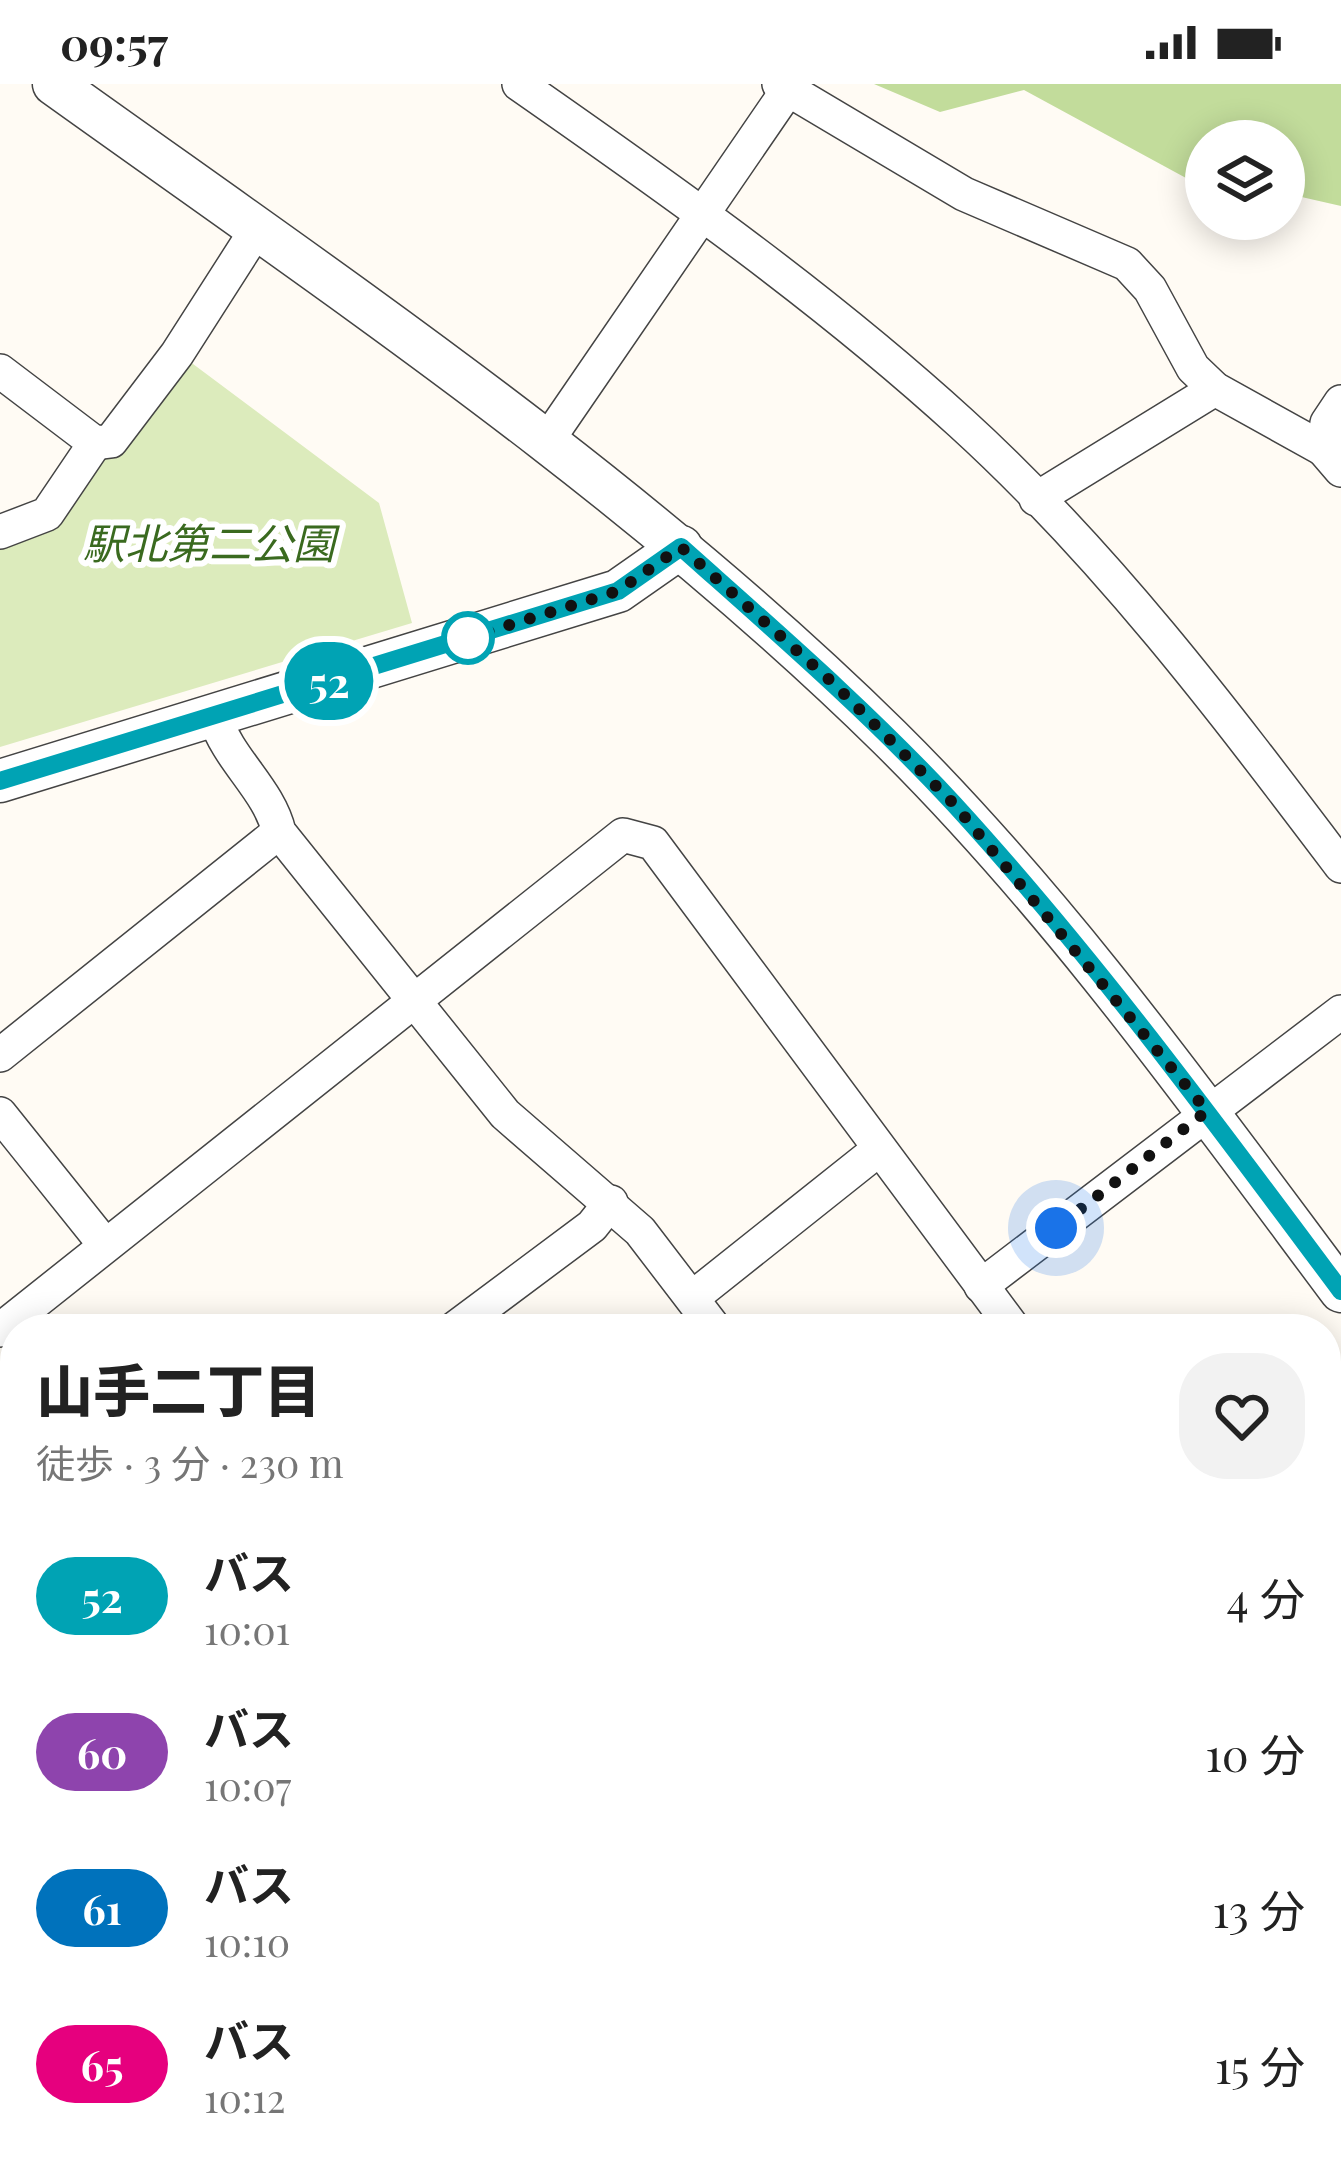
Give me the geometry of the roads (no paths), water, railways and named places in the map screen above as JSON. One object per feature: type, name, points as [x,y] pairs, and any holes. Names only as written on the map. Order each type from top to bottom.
[{"type":"street","points":[[54,84],[549,438],[681,547],[833,683],[954,804],[1207,1111],[1341,1291]]},
{"type":"street","points":[[519,84],[704,214],[961,423],[1180,652],[1341,866]]},
{"type":"street","points":[[549,438],[704,214],[783,87],[964,194],[1127,264],[1150,289],[1193,368],[1215,389],[1335,453]]},
{"type":"street","points":[[0,371],[95,443],[111,441],[177,354],[257,229]]},
{"type":"street","points":[[1036,499],[1215,389]]},
{"type":"street","points":[[1335,453],[1327,423],[1341,402]]},
{"type":"street","points":[[0,532],[47,514],[95,443]]},
{"type":"street","points":[[0,781],[618,591],[681,547]]},
{"type":"street","points":[[214,717],[224,746],[274,813],[279,832],[505,1114],[611,1202],[704,1314]]},
{"type":"street","points":[[0,1055],[279,832]]},
{"type":"street","points":[[20,1314],[623,835],[653,843],[1002,1314]]},
{"type":"street","points":[[981,1286],[1341,1012]]},
{"type":"street","points":[[0,1114],[105,1244]]},
{"type":"street","points":[[692,1298],[878,1150]]},
{"type":"street","points":[[474,1314],[592,1226],[611,1202]]},
{"type":"park label","name":"駅北第二公園","points":[[209,544]]}]
